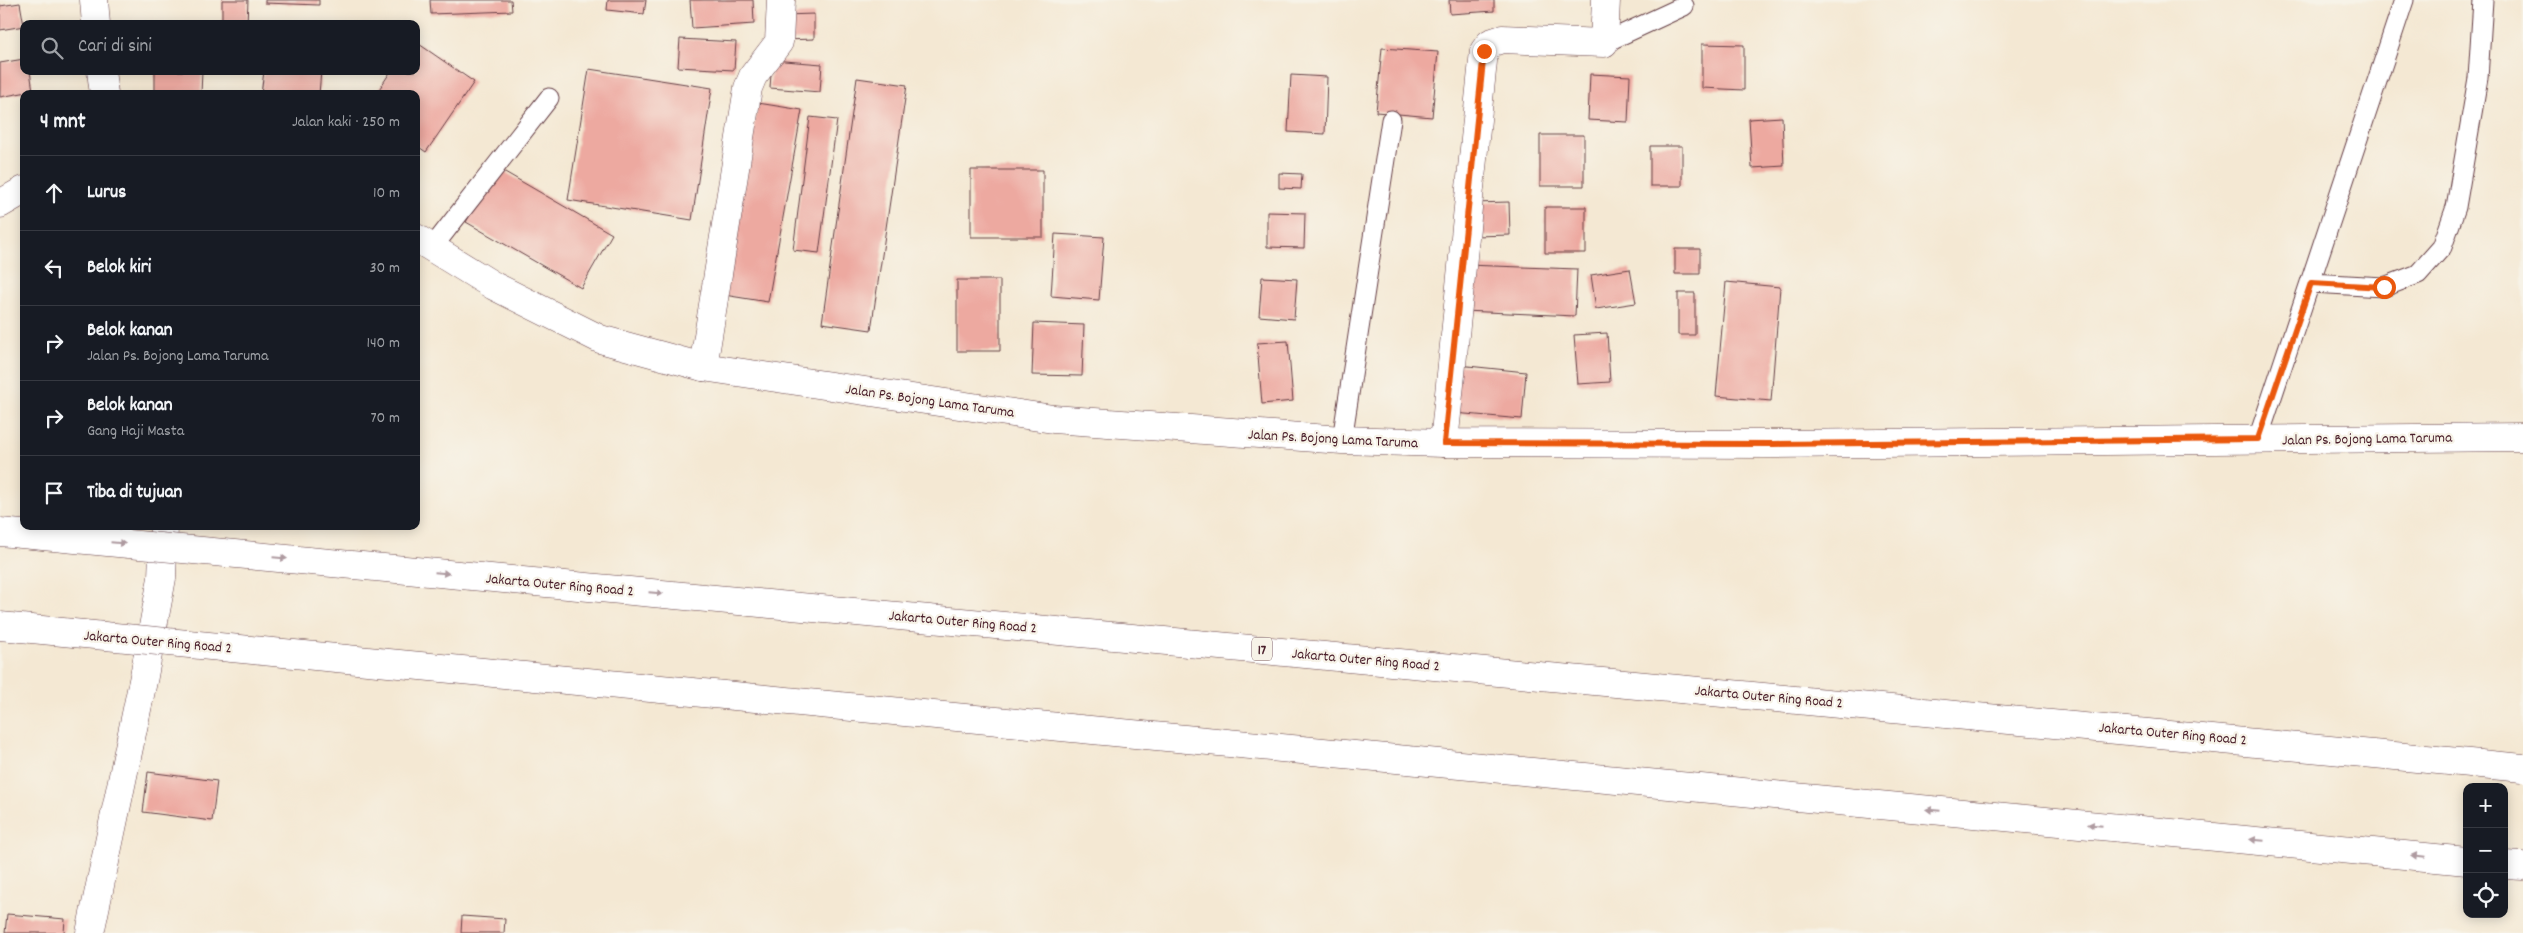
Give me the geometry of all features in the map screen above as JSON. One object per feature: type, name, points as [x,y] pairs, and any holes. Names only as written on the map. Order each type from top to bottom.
[{"type":"main road","points":[[94,0],[96,20]]},
{"type":"main road","points":[[703,367],[748,88],[753,76],[779,42],[781,0]]},
{"type":"main road","points":[[1444,443],[1484,51],[1490,43],[1502,39],[1515,38],[1604,43],[1606,0]]},
{"type":"main road","points":[[102,75],[103,90]]},
{"type":"main road","points":[[0,204],[20,192]]},
{"type":"main road","name":"Jalan Ps. Bojong Lama Taruma","points":[[424,243],[494,286],[600,339],[703,367],[1053,418],[1342,440],[1444,443],[1773,444],[2523,436]]},
{"type":"main road","points":[[90,933],[160,588],[164,530]]},
{"type":"main road","name":"Jakarta Outer Ring Road 2","points":[[0,532],[2273,743],[2523,768]]},
{"type":"main road","name":"Jakarta Outer Ring Road 2","points":[[0,626],[2463,861]]},
{"type":"main road","points":[[2508,865],[2523,866]]},
{"type":"lane","points":[[2258,439],[2404,0]]},
{"type":"lane","points":[[2311,283],[2384,287],[2418,274],[2442,248],[2456,207],[2476,87],[2483,0]]},
{"type":"lane","points":[[1604,43],[1684,6]]},
{"type":"lane","points":[[424,243],[549,98]]},
{"type":"lane","points":[[1342,440],[1391,120]]},
{"type":"building","points":[[222,0],[248,0],[247,20],[222,20]]},
{"type":"building","points":[[265,0],[319,0],[319,5],[265,3]]},
{"type":"building","points":[[430,0],[511,0],[512,11],[431,14]]},
{"type":"building","points":[[608,0],[646,0],[644,14],[607,10]]},
{"type":"building","points":[[690,0],[753,0],[754,24],[692,28]]},
{"type":"building","points":[[1449,0],[1494,0],[1494,11],[1450,14]]},
{"type":"building","points":[[20,3],[23,20],[20,20],[20,27],[0,30],[0,6]]},
{"type":"building","points":[[814,14],[814,39],[785,40],[784,15]]},
{"type":"building","points":[[680,39],[736,42],[734,70],[678,67]]},
{"type":"building","points":[[1702,44],[1744,45],[1744,90],[1702,88]]},
{"type":"building","points":[[420,45],[474,82],[426,152],[420,148],[420,90],[379,90],[388,75],[420,75]]},
{"type":"building","points":[[1382,48],[1438,52],[1432,117],[1376,112]]},
{"type":"building","points":[[20,60],[20,75],[31,75],[33,90],[20,90],[20,93],[0,97],[0,63]]},
{"type":"building","points":[[772,60],[822,64],[820,92],[770,88]]},
{"type":"building","points":[[589,69],[712,88],[692,220],[568,200]]},
{"type":"building","points":[[1590,74],[1630,76],[1628,122],[1588,120]]},
{"type":"building","points":[[155,75],[202,75],[201,90],[155,90]]},
{"type":"building","points":[[263,75],[321,75],[319,90],[262,90]]},
{"type":"building","points":[[1291,75],[1327,77],[1325,134],[1288,132]]},
{"type":"building","points":[[857,78],[907,85],[871,330],[822,323]]},
{"type":"building","points":[[758,103],[802,110],[768,302],[724,295]]},
{"type":"building","points":[[810,117],[837,120],[819,253],[793,250]]},
{"type":"building","points":[[1782,117],[1784,166],[1752,168],[1749,119]]},
{"type":"building","points":[[1540,135],[1584,135],[1584,186],[1540,186]]},
{"type":"building","points":[[1650,146],[1682,146],[1682,186],[1650,186]]},
{"type":"building","points":[[498,168],[612,234],[581,288],[466,222]]},
{"type":"building","points":[[971,170],[1043,170],[1043,237],[971,237]]},
{"type":"building","points":[[1279,173],[1302,174],[1301,189],[1279,188]]},
{"type":"building","points":[[1509,202],[1510,235],[1475,236],[1474,203]]},
{"type":"building","points":[[1545,207],[1586,207],[1586,253],[1545,253]]},
{"type":"building","points":[[1267,212],[1305,213],[1304,248],[1267,247]]},
{"type":"building","points":[[1055,234],[1104,237],[1099,300],[1051,296]]},
{"type":"building","points":[[1675,249],[1700,249],[1700,274],[1675,274]]},
{"type":"building","points":[[1466,265],[1577,269],[1575,316],[1464,311]]},
{"type":"building","points":[[1630,269],[1636,303],[1596,309],[1591,275]]},
{"type":"building","points":[[1262,277],[1297,279],[1294,319],[1259,316]]},
{"type":"building","points":[[957,280],[1000,280],[1000,351],[957,351]]},
{"type":"building","points":[[1726,282],[1780,287],[1771,401],[1716,396]]},
{"type":"building","points":[[1678,293],[1695,293],[1695,335],[1678,335]]},
{"type":"building","points":[[1034,323],[1084,325],[1082,376],[1032,375]]},
{"type":"building","points":[[1607,333],[1610,382],[1578,384],[1574,335]]},
{"type":"building","points":[[1288,341],[1293,401],[1262,404],[1257,343]]},
{"type":"building","points":[[1458,365],[1526,372],[1522,419],[1454,413]]},
{"type":"building","points":[[148,772],[217,781],[212,821],[143,812]]},
{"type":"building","points":[[7,914],[65,919],[64,933],[5,933]]},
{"type":"building","points":[[462,916],[505,919],[504,933],[461,933]]},
{"type":"route","points":[[1484,51],[1444,443],[1773,444],[2258,439],[2311,283],[2384,287]]}]
